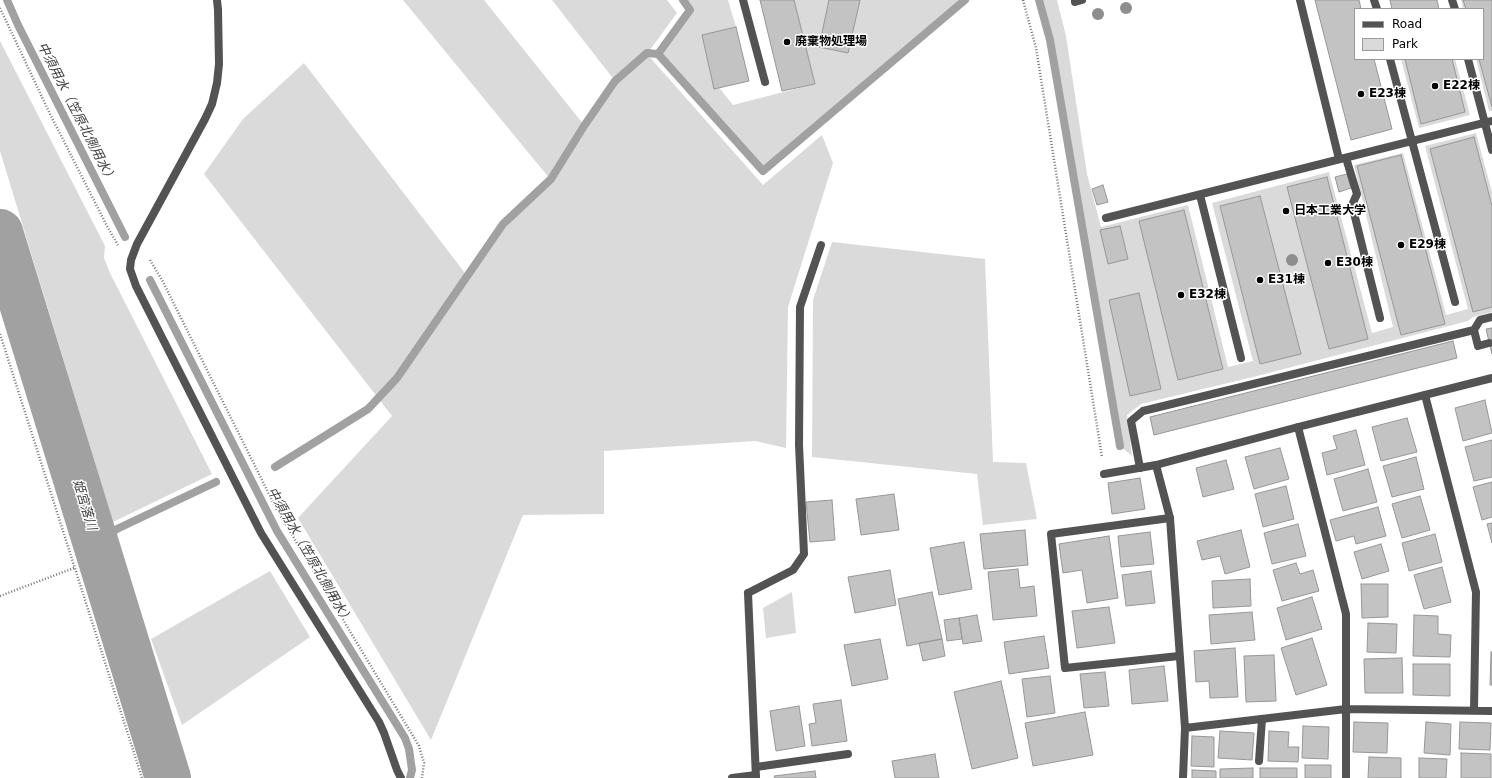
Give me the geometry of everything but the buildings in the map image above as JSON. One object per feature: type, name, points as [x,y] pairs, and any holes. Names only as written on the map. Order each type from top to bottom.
[{"type":"street","points":[[217,0],[219,64],[217,83],[212,104],[137,244],[131,260],[130,269],[136,286],[261,533],[379,722],[396,770],[401,778]]},
{"type":"street","points":[[744,0],[765,82]]},
{"type":"street","points":[[1075,0],[1075,2],[1082,0]]},
{"type":"street","points":[[1300,0],[1343,159],[1356,194],[1352,205],[1380,318]]},
{"type":"street","points":[[1390,60],[1455,302]]},
{"type":"street","points":[[1468,60],[1488,122],[1492,150]]},
{"type":"street","points":[[1106,218],[1488,122]]},
{"type":"street","points":[[1200,195],[1241,358]]},
{"type":"street","points":[[756,774],[748,593],[793,570],[804,554],[799,445],[800,307],[821,245]]},
{"type":"street","points":[[1489,343],[1478,346],[1474,330],[1480,320],[1492,317]]},
{"type":"street","points":[[1140,468],[1130,421],[1143,411],[1474,330]]},
{"type":"street","points":[[1104,474],[1156,465],[1492,378]]},
{"type":"street","points":[[1424,395],[1476,592],[1474,710]]},
{"type":"street","points":[[1298,427],[1346,614],[1346,778]]},
{"type":"street","points":[[1156,465],[1170,518],[1184,728],[1183,778]]},
{"type":"street","points":[[1170,518],[1051,534],[1065,668],[1179,656]]},
{"type":"street","points":[[1184,728],[1346,709],[1492,711]]},
{"type":"street","points":[[1260,761],[1262,719]]},
{"type":"street","points":[[732,778],[848,754]]},
{"type":"path","points":[[1023,0],[1036,48],[1098,428],[1104,474]]},
{"type":"path","points":[[0,8],[50,114],[108,228],[116,243],[131,260]]},
{"type":"path","points":[[137,244],[151,261],[162,280],[277,510],[419,746],[424,763],[422,778]]},
{"type":"path","points":[[0,334],[142,778]]},
{"type":"path","points":[[0,596],[74,568]]},
{"type":"green space","points":[[403,0],[484,0],[584,125],[615,81],[552,0],[667,0],[677,13],[647,54],[763,185],[822,135],[833,163],[788,307],[786,448],[755,441],[604,451],[604,514],[523,515],[431,740],[298,518],[392,416],[204,174],[243,119],[304,63],[468,277],[503,224],[550,179]]},
{"type":"green space","points":[[682,0],[728,0],[736,27],[717,85],[733,105],[815,84],[794,0],[965,0],[763,171],[658,54],[690,10]]},
{"type":"green space","points":[[1039,0],[1057,0],[1066,36],[1087,174],[1101,227],[1188,205],[1228,367],[1253,361],[1212,203],[1329,172],[1372,333],[1393,327],[1354,165],[1403,153],[1446,315],[1468,309],[1425,146],[1476,133],[1492,192],[1492,312],[1473,317],[1468,321],[1257,376],[1141,404],[1127,415],[1132,456],[1120,446],[1050,40]]},
{"type":"green space","points":[[1461,0],[1492,0],[1492,111],[1489,111],[1476,60],[1484,60],[1484,8],[1463,8]]},
{"type":"green space","points":[[0,41],[105,246],[104,258],[110,273],[212,474],[113,522],[0,151]]},
{"type":"green space","name":"E22棟","points":[[1401,60],[1455,60],[1470,115],[1419,128]]},
{"type":"green space","points":[[832,242],[985,259],[993,462],[1026,463],[1037,519],[983,525],[977,474],[812,457],[813,300]]},
{"type":"green space","points":[[270,571],[310,637],[182,725],[151,639]]},
{"type":"green space","points":[[792,592],[796,633],[766,638],[763,608]]},
{"type":"waterway","name":"中須用水（笠原北側用水）","points":[[7,0],[18,25],[125,237]]},
{"type":"waterway","points":[[658,54],[690,10],[683,0]]},
{"type":"waterway","points":[[275,467],[368,409],[397,378],[503,224],[551,179],[584,126],[615,81],[647,53],[658,54],[763,171],[965,0]]},
{"type":"waterway","points":[[1039,0],[1050,40],[1120,446]]},
{"type":"waterway","name":"姫宮落川","points":[[0,232],[168,778]]},
{"type":"waterway","name":"中須用水（笠原北側用水）","points":[[150,280],[277,531],[405,738],[409,749],[412,770],[410,778]]},
{"type":"waterway","points":[[95,541],[216,482]]},
{"type":"place","name":"廃棄物処理場","points":[[787,42]]},
{"type":"place","name":"E22棟","points":[[1435,86]]},
{"type":"place","name":"E23棟","points":[[1361,94]]},
{"type":"place","name":"日本工業大学","points":[[1286,211]]},
{"type":"place","name":"E29棟","points":[[1401,245]]},
{"type":"place","name":"E30棟","points":[[1328,263]]},
{"type":"place","name":"E31棟","points":[[1260,280]]},
{"type":"place","name":"E32棟","points":[[1181,295]]}]
